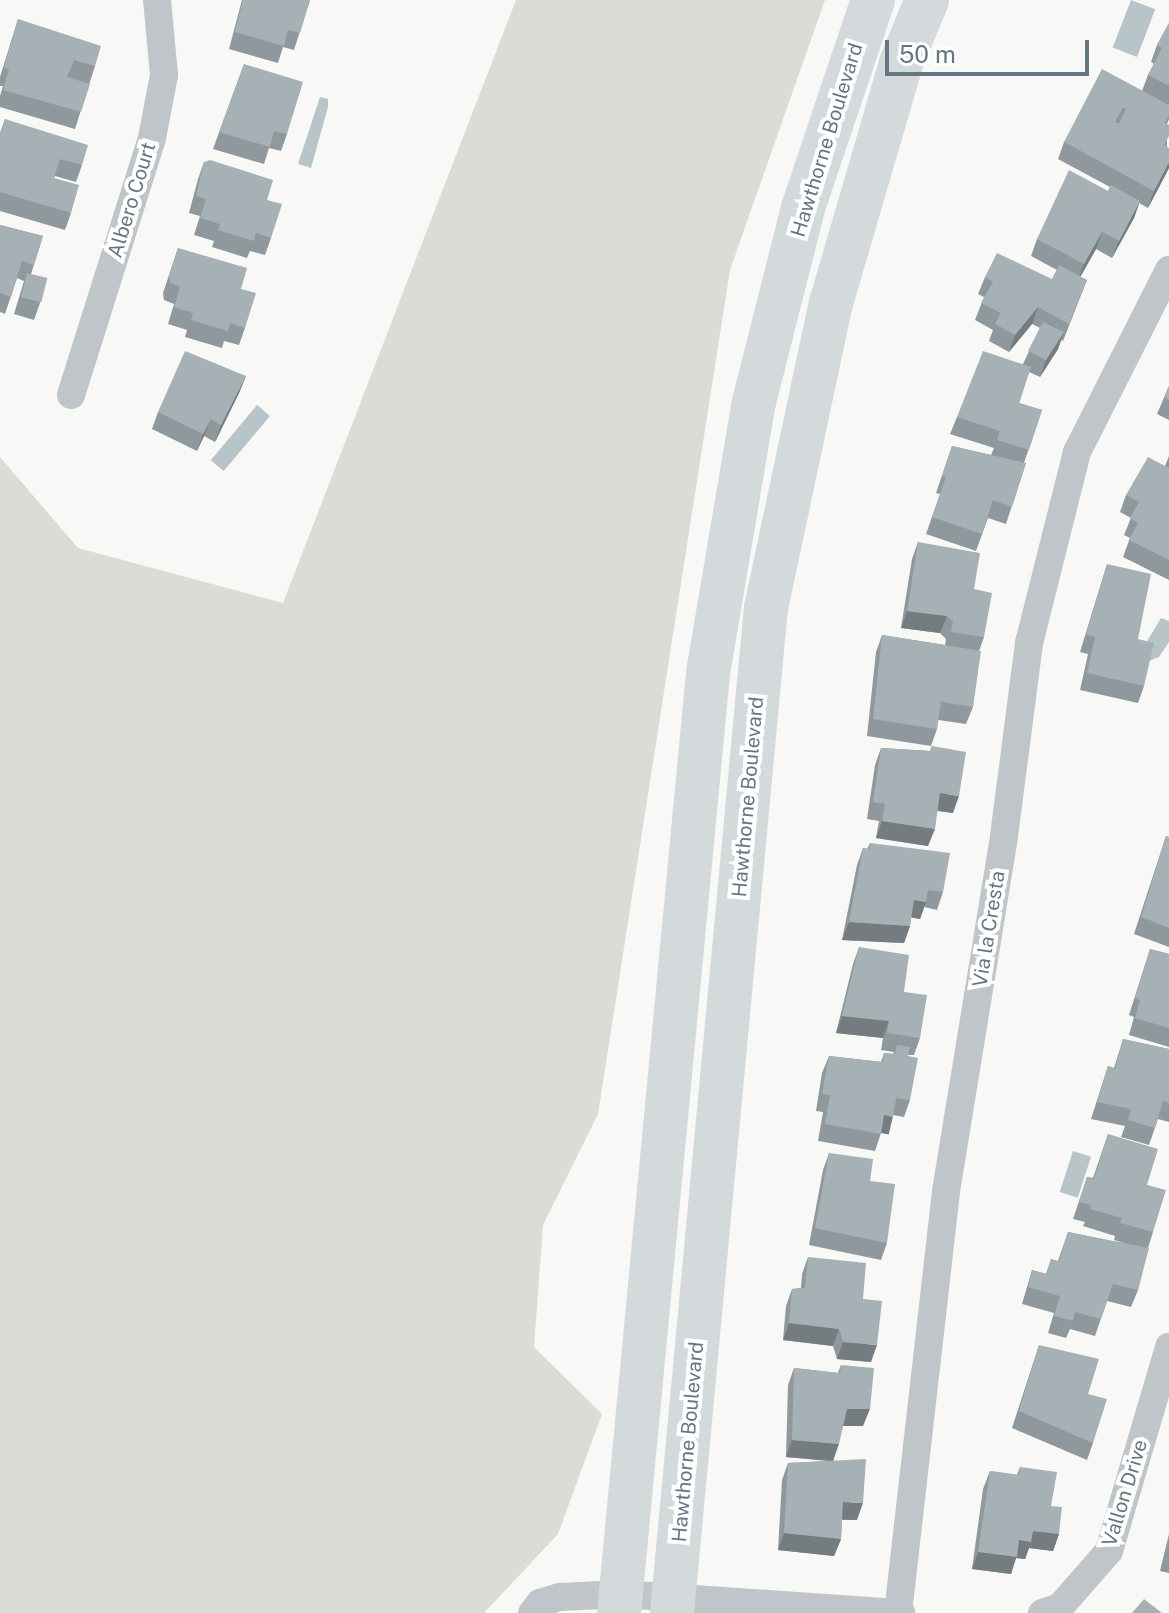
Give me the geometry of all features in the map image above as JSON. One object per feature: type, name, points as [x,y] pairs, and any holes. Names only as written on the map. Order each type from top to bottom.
[{"type":"main road","name":"Hawthorne Boulevard","points":[[620,1604],[708,673],[754,402],[803,208],[873,0]]},
{"type":"main road","name":"Hawthorne Boulevard","points":[[673,1604],[766,608],[831,303],[901,63],[927,0]]},
{"type":"street","name":"Albero Court","points":[[71,395],[152,138],[164,75],[157,0]]},
{"type":"street","name":"Via la Cresta","points":[[899,1613],[946,1191],[1004,836],[1029,643],[1077,452],[1169,270]]},
{"type":"street","name":"Vallon Drive","points":[[1042,1613],[1060,1607],[1109,1551],[1169,1347]]},
{"type":"street","points":[[532,1613],[540,1603],[560,1597],[620,1604],[899,1613]]},
{"type":"shaded area","points":[[516,0],[825,0],[730,270],[598,1114],[543,1225],[534,1347],[602,1414],[558,1534],[484,1613],[0,1613],[0,457],[78,548],[283,603]]},
{"type":"shaded area","points":[[1131,0],[1155,9],[1137,57],[1113,48]]},
{"type":"shaded area","points":[[320,97],[328,99],[328,107],[311,168],[298,164]]},
{"type":"shaded area","points":[[257,405],[270,416],[224,471],[211,460]]},
{"type":"shaded area","points":[[1161,618],[1169,621],[1169,642],[1159,657],[1149,661],[1143,648]]},
{"type":"shaded area","points":[[1073,1151],[1091,1157],[1078,1198],[1060,1192]]},
{"type":"building","points":[[243,0],[310,0],[300,33],[288,30],[284,46],[235,32]]},
{"type":"building","points":[[18,19],[101,46],[95,66],[74,60],[67,77],[90,84],[81,112],[3,90],[9,69],[4,68]]},
{"type":"building","points":[[1169,23],[1169,86],[1148,75],[1162,48],[1157,45]]},
{"type":"building","points":[[244,64],[303,82],[287,134],[274,131],[270,147],[219,132]]},
{"type":"building","points":[[1102,69],[1169,105],[1165,123],[1169,125],[1169,136],[1164,145],[1169,148],[1169,162],[1154,191],[1064,142]],"holes":[[[1123,107],[1126,109],[1119,124],[1115,122]]]},
{"type":"building","points":[[5,119],[88,145],[82,165],[60,159],[54,178],[79,185],[71,213],[0,192],[0,135]]},
{"type":"building","points":[[210,160],[273,180],[267,200],[282,204],[271,238],[256,233],[254,241],[218,230],[220,224],[200,218],[206,199],[196,196],[204,162]]},
{"type":"building","points":[[1069,170],[1108,191],[1111,185],[1140,201],[1119,241],[1102,232],[1084,264],[1037,239]]},
{"type":"building","points":[[0,225],[43,236],[34,265],[22,261],[11,297],[0,293]]},
{"type":"building","points":[[178,248],[247,268],[241,289],[256,293],[245,328],[230,323],[228,331],[191,320],[193,313],[174,307],[180,287],[170,283],[169,276]]},
{"type":"building","points":[[997,253],[1052,279],[1059,265],[1087,280],[1069,324],[1038,307],[1015,335],[995,324],[1001,313],[981,303],[993,282],[985,277]]},
{"type":"building","points":[[27,273],[47,278],[41,302],[21,297]]},
{"type":"building","points":[[1043,322],[1064,332],[1046,360],[1028,351]]},
{"type":"building","points":[[185,351],[246,376],[221,425],[211,419],[203,434],[158,412]]},
{"type":"building","points":[[983,351],[1031,367],[1019,403],[1042,410],[1029,450],[997,440],[1000,431],[957,417]]},
{"type":"building","points":[[952,446],[1026,463],[1012,507],[993,500],[982,534],[932,517],[946,477],[942,476]]},
{"type":"building","points":[[1148,457],[1169,468],[1169,560],[1129,540],[1138,523],[1130,518],[1139,502],[1126,495]]},
{"type":"building","points":[[918,542],[980,553],[974,589],[992,593],[984,637],[951,632],[953,622],[947,616],[907,611]]},
{"type":"building","points":[[1107,564],[1151,574],[1138,639],[1154,643],[1144,686],[1087,673],[1095,637],[1086,635]]},
{"type":"building","points":[[882,635],[981,651],[973,707],[941,702],[937,729],[873,719]]},
{"type":"building","points":[[932,746],[966,752],[959,796],[940,793],[935,829],[882,821],[885,804],[873,802],[881,748],[931,751]]},
{"type":"building","points":[[1166,836],[1169,837],[1169,928],[1141,917]]},
{"type":"building","points":[[870,843],[950,853],[943,892],[928,890],[926,902],[914,900],[910,926],[849,922],[863,848],[869,849]]},
{"type":"building","points":[[859,947],[909,955],[904,992],[927,995],[920,1038],[887,1033],[889,1021],[842,1016]]},
{"type":"building","points":[[1150,949],[1169,954],[1169,1028],[1135,1018],[1140,1000],[1135,998]]},
{"type":"building","points":[[1123,1039],[1169,1049],[1169,1103],[1163,1101],[1155,1128],[1128,1120],[1131,1109],[1097,1102],[1108,1066],[1115,1069]]},
{"type":"building","points":[[897,1045],[910,1047],[908,1056],[918,1058],[910,1100],[896,1098],[893,1117],[884,1115],[881,1134],[825,1124],[830,1095],[822,1094],[829,1056],[883,1062],[884,1053],[895,1054]]},
{"type":"building","points":[[1108,1134],[1158,1149],[1147,1185],[1166,1190],[1153,1232],[1120,1223],[1122,1218],[1090,1209],[1091,1205],[1079,1202],[1087,1177],[1094,1179]]},
{"type":"building","points":[[829,1153],[873,1159],[870,1181],[895,1184],[887,1243],[815,1228]]},
{"type":"building","points":[[1068,1232],[1149,1248],[1138,1290],[1113,1284],[1101,1319],[1075,1312],[1073,1321],[1054,1316],[1060,1296],[1028,1287],[1032,1270],[1047,1274],[1051,1259],[1059,1262]]},
{"type":"building","points":[[808,1257],[866,1263],[863,1299],[882,1301],[877,1345],[843,1342],[839,1329],[789,1323],[792,1289],[805,1288]]},
{"type":"building","points":[[1039,1345],[1099,1359],[1088,1394],[1107,1399],[1093,1443],[1019,1411]]},
{"type":"building","points":[[841,1365],[874,1368],[870,1409],[847,1409],[839,1444],[792,1440],[794,1368],[840,1373]]},
{"type":"building","points":[[866,1459],[863,1503],[843,1502],[841,1539],[784,1533],[788,1463]]},
{"type":"building","points":[[1020,1467],[1057,1472],[1051,1506],[1062,1507],[1059,1534],[1033,1531],[1031,1542],[1019,1540],[1017,1557],[978,1552],[990,1471],[1019,1475]]},
{"type":"building","points":[[1144,1599],[1162,1613],[1132,1613]]}]
